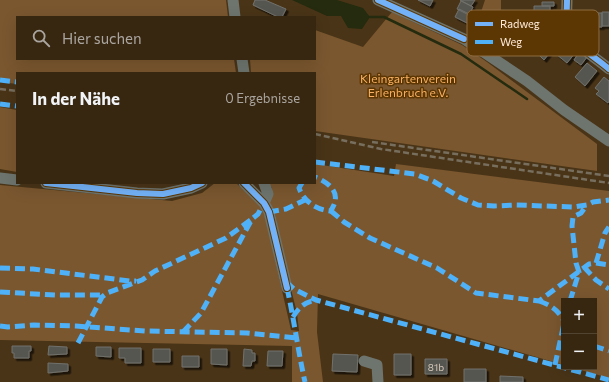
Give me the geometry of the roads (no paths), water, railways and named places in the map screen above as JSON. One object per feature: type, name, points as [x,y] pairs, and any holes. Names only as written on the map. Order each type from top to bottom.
[{"type":"street","points":[[233,0],[236,16]]},
{"type":"street","points":[[378,0],[467,41]]},
{"type":"street","points":[[490,56],[528,81],[564,110],[609,141]]},
{"type":"street","points":[[594,56],[609,69]]},
{"type":"street","points":[[242,60],[244,72]]},
{"type":"street","points":[[0,178],[16,180]]},
{"type":"street","points":[[55,184],[137,193],[163,194],[192,188],[200,184]]},
{"type":"street","points":[[245,184],[264,203],[271,216],[287,288]]},
{"type":"street","points":[[264,184],[268,194],[264,203]]},
{"type":"street","points":[[364,361],[377,365],[378,382]]},
{"type":"waterway","points":[[370,17],[384,17],[461,54],[527,99]]},
{"type":"railway","points":[[0,89],[16,91]]},
{"type":"railway","points":[[316,134],[381,149],[609,183]]},
{"type":"railway","points":[[372,142],[609,176]]},
{"type":"park label","name":"Kleingartenverein Erlenbruch e.V.","points":[[408,85]]}]
